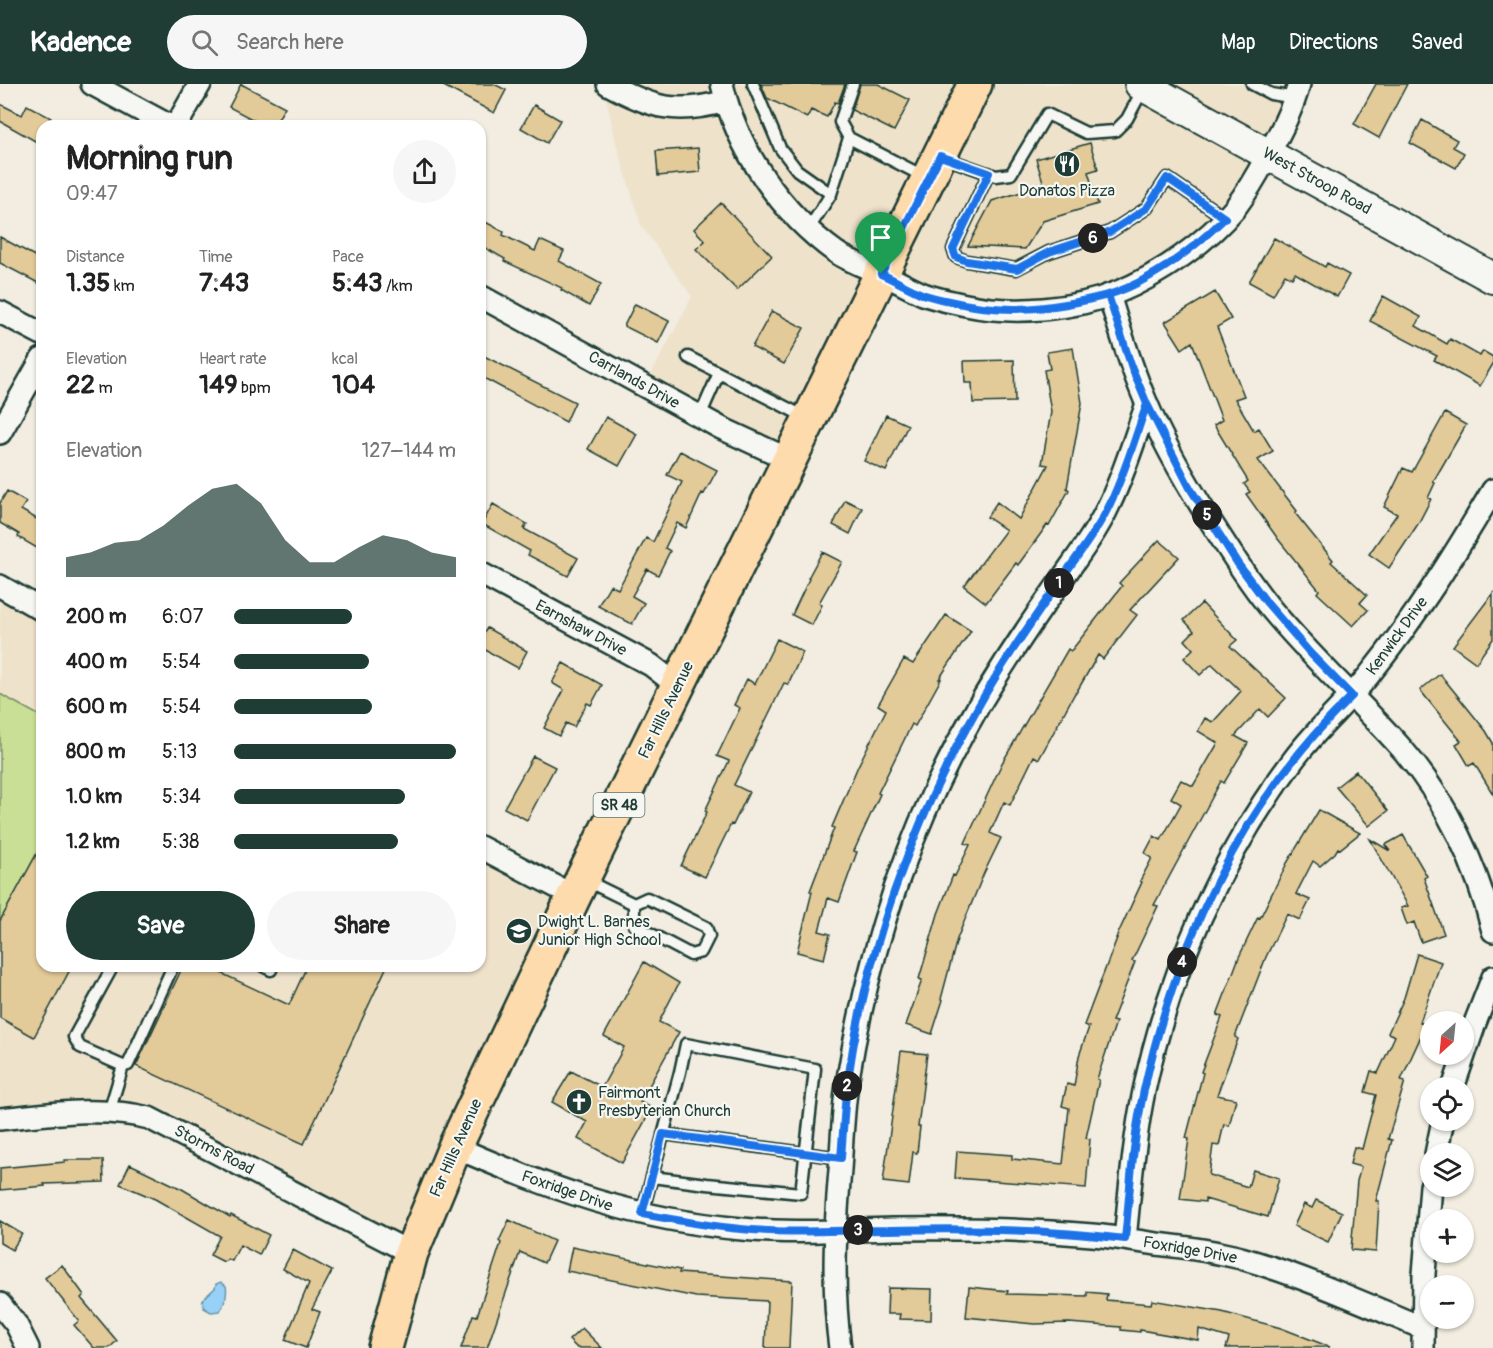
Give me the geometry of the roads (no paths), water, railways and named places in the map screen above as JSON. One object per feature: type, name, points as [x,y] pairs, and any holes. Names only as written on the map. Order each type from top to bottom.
[{"type":"main road","name":"West Stroop Road","points":[[1142,85],[1493,278]]},
{"type":"main road","name":"Far Hills Avenue","points":[[385,1348],[411,1253],[455,1147],[578,888],[934,167],[970,88]]},
{"type":"street","points":[[93,84],[159,120]]},
{"type":"street","points":[[179,120],[200,84]]},
{"type":"street","points":[[608,84],[636,100],[662,107],[685,109],[701,108],[724,92],[740,136],[759,169],[784,204],[808,230],[853,262],[924,294],[968,306],[1001,310],[1029,310],[1068,305],[1108,295],[1142,281],[1175,260],[1225,218],[1251,185],[1285,126],[1297,91]]},
{"type":"street","points":[[1108,295],[1132,368],[1147,404],[1190,488],[1238,564],[1274,612],[1404,751],[1431,788],[1454,827],[1482,890],[1493,931]]},
{"type":"street","name":"Carrlands Drive","points":[[486,299],[700,416],[790,460]]},
{"type":"street","points":[[0,312],[36,331]]},
{"type":"street","points":[[0,433],[36,370]]},
{"type":"street","points":[[840,1348],[834,1270],[835,1232],[847,1086],[859,1016],[894,893],[916,833],[945,769],[978,707],[1014,647],[1107,510],[1147,404]]},
{"type":"street","name":"Kenwick Drive","points":[[1125,1239],[1134,1148],[1144,1091],[1159,1031],[1179,968],[1232,855],[1261,806],[1294,758],[1323,723],[1352,696],[1412,618],[1461,544],[1493,490]]},
{"type":"street","name":"Earnshaw Drive","points":[[486,576],[651,665],[678,686]]},
{"type":"street","points":[[0,586],[36,607]]},
{"type":"street","points":[[486,850],[578,888]]},
{"type":"street","points":[[1457,1077],[1493,977]]},
{"type":"street","name":"Storms Road","points":[[0,1119],[97,1111],[128,1113],[149,1118],[411,1253]]},
{"type":"street","name":"Foxridge Drive","points":[[455,1147],[572,1195],[642,1214],[689,1223],[744,1230],[835,1232],[946,1228],[1093,1235],[1238,1257],[1288,1273],[1426,1341]]},
{"type":"street","points":[[1426,1341],[1424,1274],[1430,1197]]},
{"type":"street","points":[[0,1305],[16,1324],[28,1348]]},
{"type":"lane","points":[[753,84],[780,148],[797,170],[831,194]]},
{"type":"lane","points":[[853,84],[840,122],[849,138],[934,167],[989,173],[996,176],[1011,174],[1047,114],[1086,133],[1115,131],[1126,119],[1142,85]]},
{"type":"lane","points":[[1252,84],[1271,94],[1297,91]]},
{"type":"lane","points":[[808,230],[831,194],[849,138]]},
{"type":"lane","points":[[989,173],[953,249],[956,257],[967,261],[1017,269],[1049,252],[1110,232],[1147,208],[1167,178],[1225,218]]},
{"type":"lane","points":[[688,357],[810,419]]},
{"type":"lane","points":[[700,416],[719,373]]},
{"type":"lane","points":[[578,888],[634,904],[647,898],[706,927],[709,936],[701,952],[691,955],[633,926],[634,904]]},
{"type":"lane","points":[[110,972],[74,1037],[80,1047],[123,1066],[128,1065],[170,972]]},
{"type":"lane","points":[[642,1214],[686,1044],[815,1069],[801,1193],[652,1177]]},
{"type":"lane","points":[[109,1112],[123,1066]]},
{"type":"lane","points":[[663,1134],[841,1158]]},
{"type":"water","points":[[221,1282],[226,1286],[225,1299],[220,1311],[211,1312],[204,1308],[202,1300],[215,1288],[216,1284]]},
{"type":"place","name":"Donatos Pizza","points":[[1067,164]]},
{"type":"place","name":"Dwight L. Barnes Junior High School","points":[[519,931]]},
{"type":"place","name":"Fairmont Presbyterian Church","points":[[579,1102]]}]
